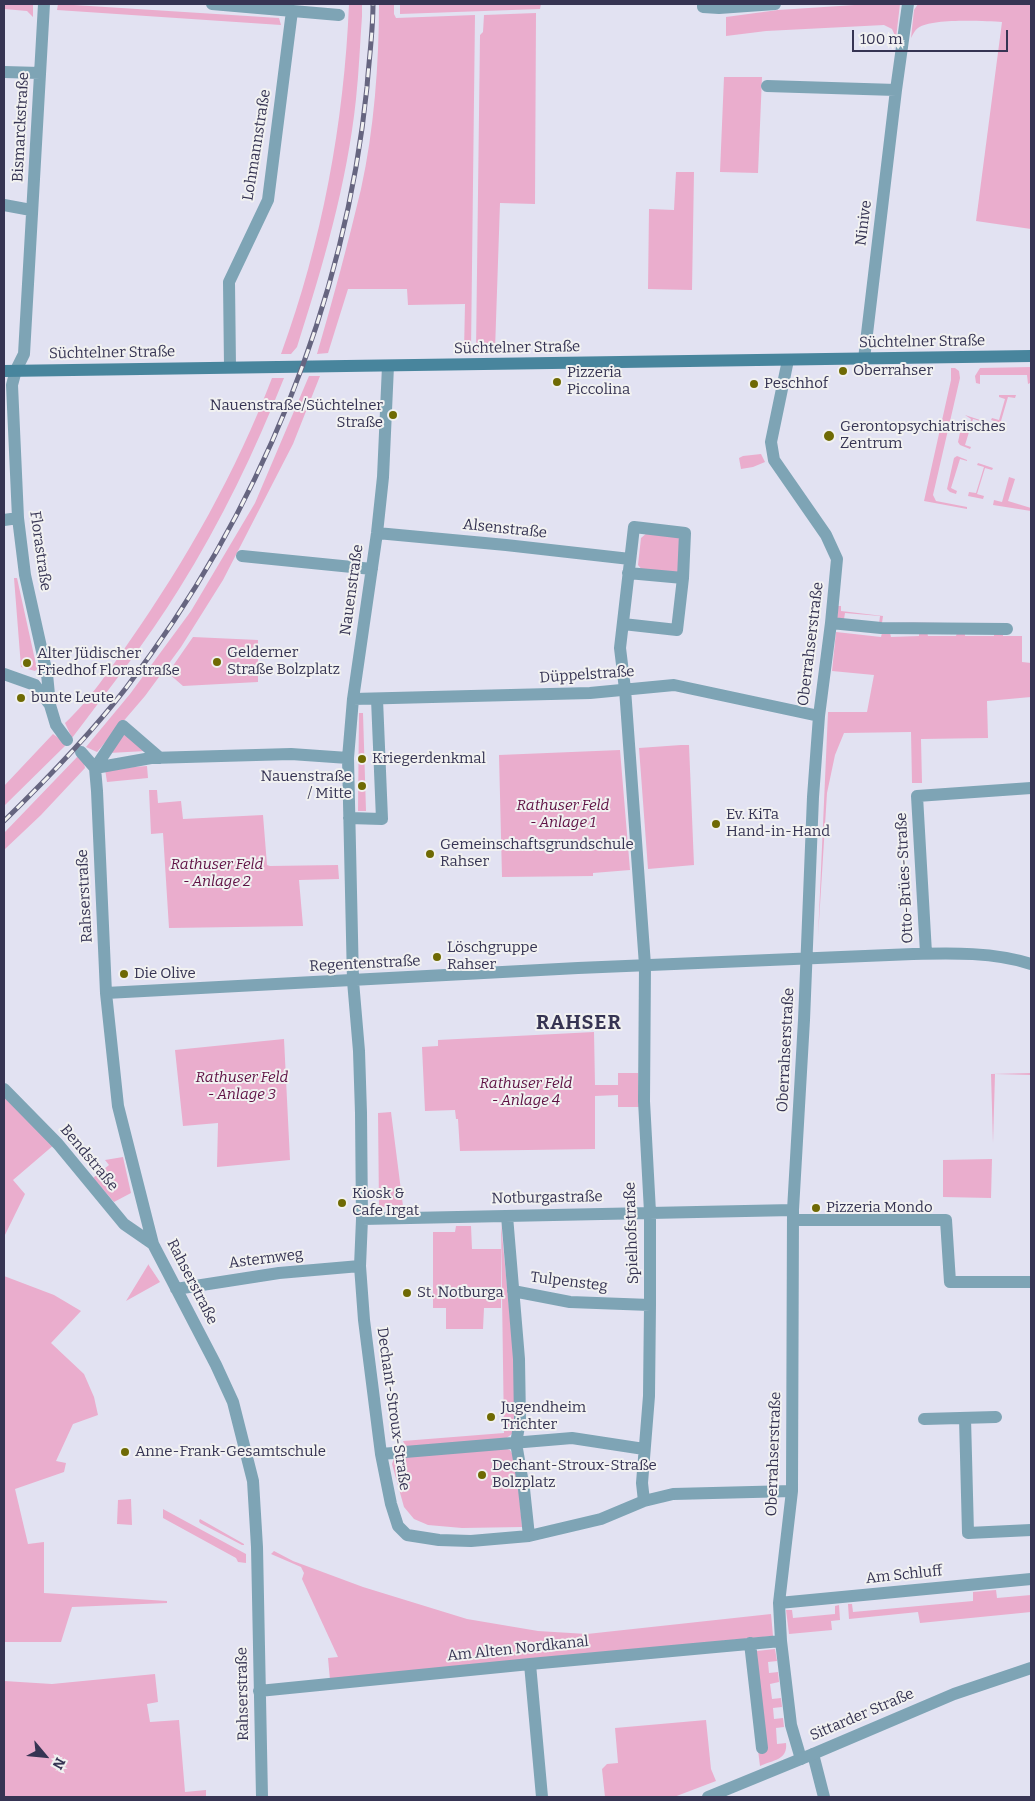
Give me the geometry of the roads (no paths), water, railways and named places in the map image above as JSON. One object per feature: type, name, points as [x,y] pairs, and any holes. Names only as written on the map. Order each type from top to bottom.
[{"type":"main road","name":"Süchtelner Straße","points":[[10,371],[1031,356]]},
{"type":"street","name":"Bismarckstraße","points":[[10,371],[24,354],[44,4]]},
{"type":"street","points":[[212,4],[274,7],[292,11],[339,15]]},
{"type":"street","points":[[703,6],[719,8],[775,4]]},
{"type":"street","name":"Ninive","points":[[864,359],[908,4]]},
{"type":"street","name":"Lohmannstraße","points":[[230,367],[229,282],[268,200],[292,11]]},
{"type":"street","points":[[4,72],[40,73]]},
{"type":"street","points":[[767,86],[896,90]]},
{"type":"street","points":[[4,205],[31,210]]},
{"type":"street","name":"Oberrahserstraße","points":[[788,360],[771,442],[774,460],[826,535],[837,559],[819,716],[813,797],[807,958],[793,1215],[792,1491],[779,1603],[781,1641],[791,1725],[824,1797]]},
{"type":"street","name":"Nauenstraße","points":[[353,981],[348,758],[353,699],[384,477],[388,366]]},
{"type":"street","name":"Florastraße","points":[[10,371],[18,518],[25,576],[47,674],[50,705]]},
{"type":"street","points":[[4,520],[18,518]]},
{"type":"street","points":[[623,624],[677,630],[683,578],[685,532],[634,527],[620,648],[626,689]]},
{"type":"street","name":"Alsenstraße","points":[[377,534],[506,545],[630,559]]},
{"type":"street","points":[[242,556],[372,569]]},
{"type":"street","points":[[628,573],[683,578]]},
{"type":"street","points":[[831,623],[881,628],[1007,628]]},
{"type":"street","points":[[4,674],[35,685],[50,705],[56,725],[67,740]]},
{"type":"street","name":"Düppelstraße","points":[[353,699],[590,693],[674,685],[819,716]]},
{"type":"street","name":"Spielhofstraße","points":[[626,689],[645,965],[644,1101],[650,1212],[650,1305],[649,1396],[642,1483],[644,1501]]},
{"type":"street","points":[[349,818],[382,819],[376,699]]},
{"type":"street","points":[[95,768],[123,726],[160,758]]},
{"type":"street","points":[[81,752],[95,768]]},
{"type":"street","points":[[95,768],[151,758],[291,754],[348,758]]},
{"type":"street","name":"Rahserstraße","points":[[95,768],[106,993],[118,1106],[153,1244],[216,1365],[233,1402],[253,1481],[262,1797]]},
{"type":"street","name":"Otto-Brües-Straße","points":[[926,953],[917,796],[1031,788]]},
{"type":"street","name":"Regentenstraße","points":[[106,993],[645,965],[926,953],[998,957],[1015,959],[1031,964]]},
{"type":"street","name":"Dechant-Stroux-Straße","points":[[353,981],[359,1051],[362,1219],[360,1266],[364,1320],[381,1454],[391,1504],[398,1526],[408,1535],[439,1540],[471,1542],[529,1536],[601,1519],[644,1501],[673,1494],[792,1491]]},
{"type":"street","name":"Bendstraße","points":[[4,1089],[58,1144],[124,1224],[153,1244]]},
{"type":"street","name":"Notburgastraße","points":[[362,1219],[650,1212],[946,1220],[950,1282],[1031,1282]]},
{"type":"street","points":[[507,1216],[519,1359],[520,1421],[516,1443],[524,1489],[529,1536]]},
{"type":"street","name":"Asternweg","points":[[176,1289],[278,1273],[360,1266]]},
{"type":"street","name":"Tulpensteg","points":[[513,1291],[570,1302],[650,1305]]},
{"type":"street","points":[[924,1419],[996,1417]]},
{"type":"street","points":[[965,1418],[968,1533],[1031,1530]]},
{"type":"street","points":[[381,1454],[572,1438],[644,1448]]},
{"type":"street","name":"Am Schluff","points":[[779,1603],[1031,1579]]},
{"type":"street","name":"Am Alten Nordkanal","points":[[259,1691],[781,1641]]},
{"type":"street","points":[[750,1643],[762,1748]]},
{"type":"street","points":[[530,1664],[542,1797]]},
{"type":"street","name":"Sittarder Straße","points":[[708,1797],[954,1694],[1031,1668]]},
{"type":"railway","points":[[4,821],[67,757],[97,723],[126,688],[173,621],[216,552],[254,479],[288,404],[316,327],[339,249],[356,168],[367,87],[373,4]]},
{"type":"place","name":"Oberrahser","points":[[843,371]]},
{"type":"place","name":"Pizzeria Piccolina","points":[[557,382]]},
{"type":"place","name":"Peschhof","points":[[754,384]]},
{"type":"place","name":"Nauenstraße/Süchtelner Straße","points":[[393,415]]},
{"type":"place","name":"Gerontopsychiatrisches Zentrum","points":[[829,436]]},
{"type":"place","name":"Gelderner Straße Bolzplatz","points":[[217,662]]},
{"type":"place","name":"Alter Jüdischer Friedhof Florastraße","points":[[27,663]]},
{"type":"place","name":"bunte Leute","points":[[21,698]]},
{"type":"place","name":"Kriegerdenkmal","points":[[362,759]]},
{"type":"place","name":"Nauenstraße / Mitte","points":[[362,786]]},
{"type":"place","name":"Ev. KiTa Hand-in-Hand","points":[[716,824]]},
{"type":"place","name":"Gemeinschaftsgrundschule Rahser","points":[[430,854]]},
{"type":"place","name":"Löschgruppe Rahser","points":[[437,957]]},
{"type":"place","name":"Die Olive","points":[[124,974]]},
{"type":"place","name":"Kiosk & Cafe Irgat","points":[[342,1203]]},
{"type":"place","name":"Pizzeria Mondo","points":[[816,1208]]},
{"type":"place","name":"St. Notburga","points":[[407,1293]]},
{"type":"place","name":"Jugendheim Trichter","points":[[491,1417]]},
{"type":"place","name":"Anne-Frank-Gesamtschule","points":[[125,1452]]},
{"type":"place","name":"Dechant-Stroux-Straße Bolzplatz","points":[[482,1475]]},
{"type":"district","name":"RAHSER","points":[[579,1023]]},
{"type":"park label","name":"Rathuser Feld - Anlage 1","points":[[563,814]]},
{"type":"park label","name":"Rathuser Feld - Anlage 2","points":[[217,874]]},
{"type":"park label","name":"Rathuser Feld - Anlage 3","points":[[242,1086]]},
{"type":"park label","name":"Rathuser Feld - Anlage 4","points":[[526,1092]]}]
